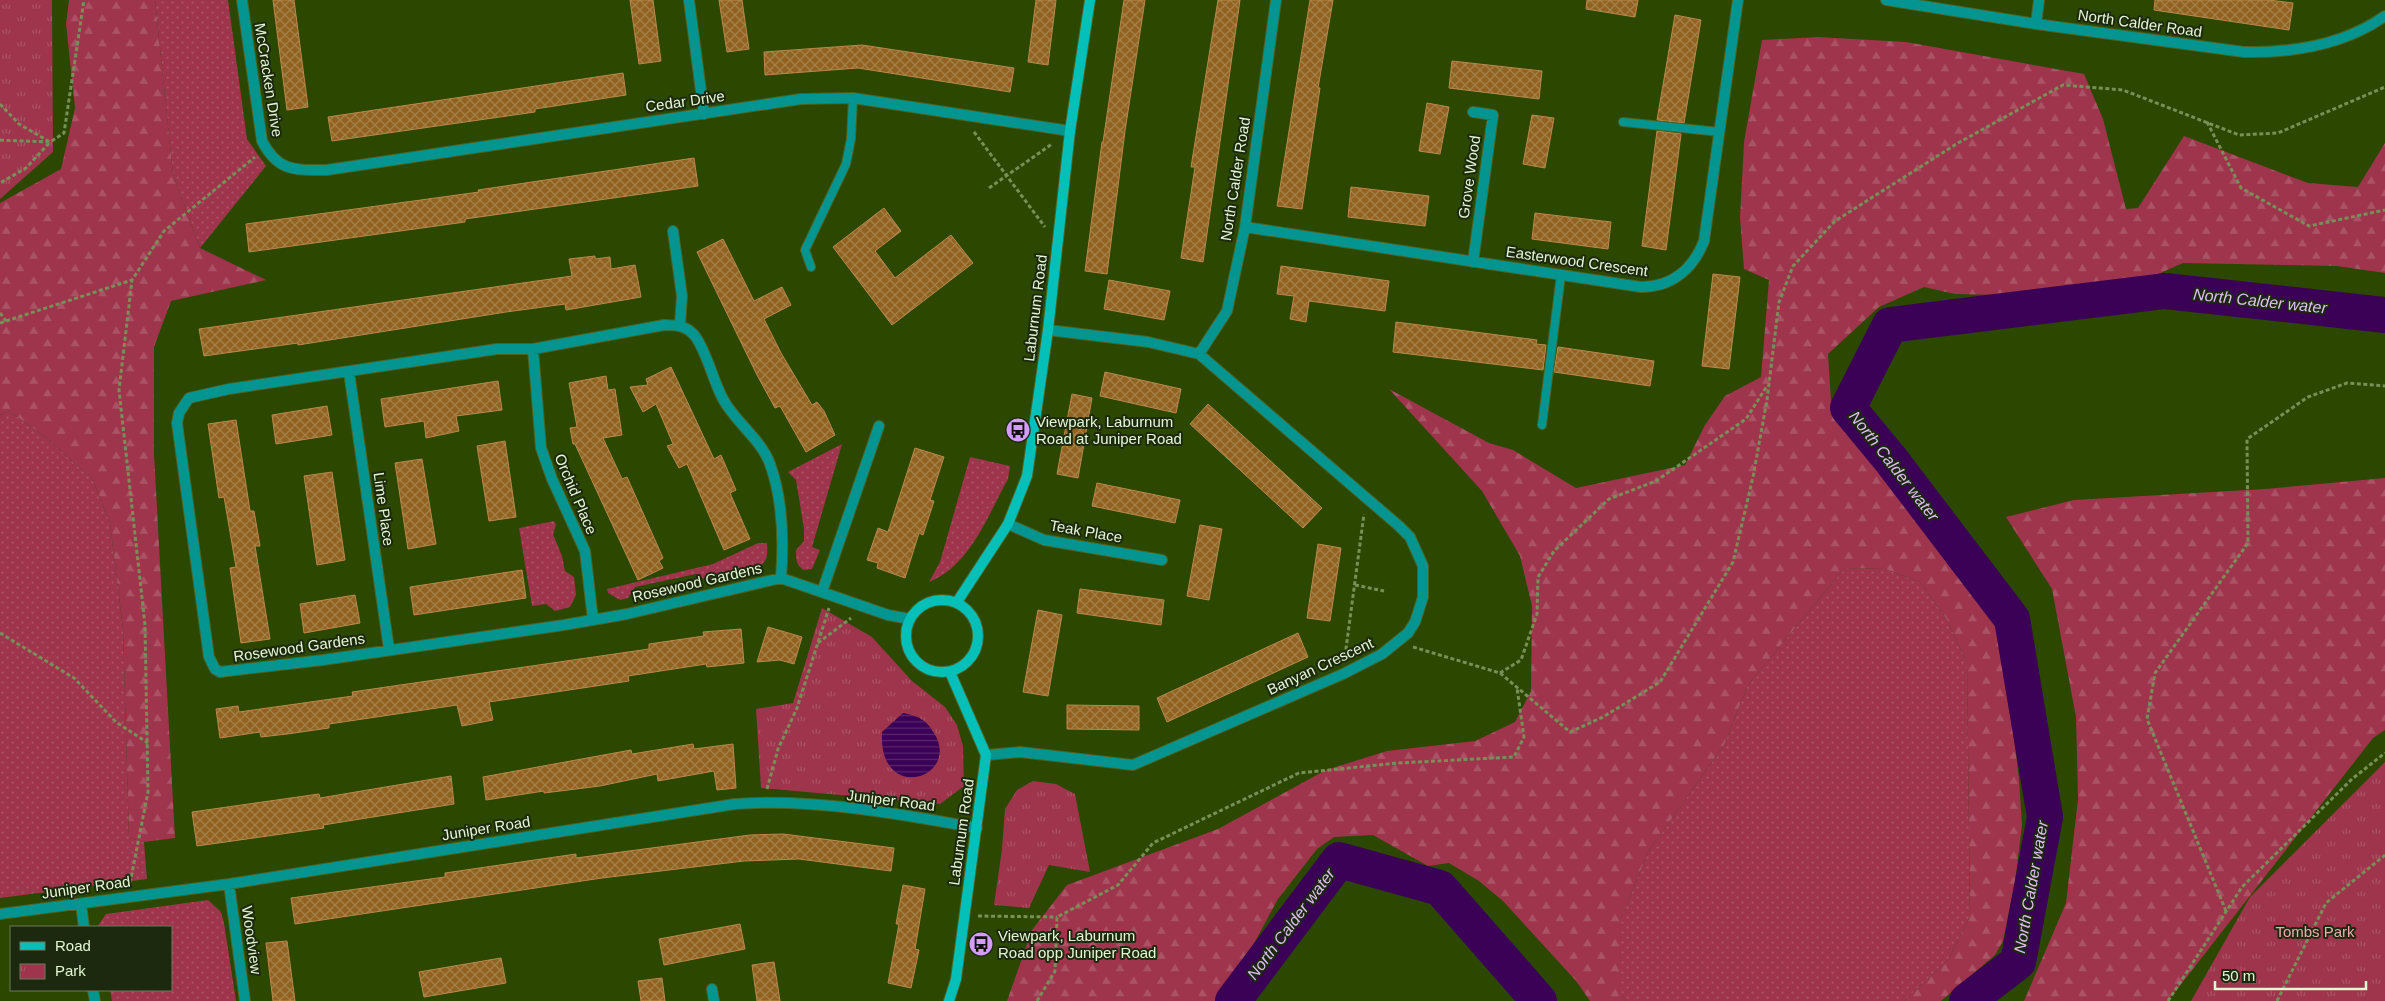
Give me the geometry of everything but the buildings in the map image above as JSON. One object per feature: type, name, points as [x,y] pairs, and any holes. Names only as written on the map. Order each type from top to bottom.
[{"type":"street","name":"McCracken Drive","points":[[242,0],[262,141],[270,157],[281,165],[304,170]]},
{"type":"street","points":[[689,0],[704,114]]},
{"type":"street","name":"Laburnum Road","points":[[957,602],[1008,524],[1027,476],[1048,330],[1070,131],[1090,0]]},
{"type":"street","name":"North Calder Road","points":[[1199,354],[1227,311],[1245,227],[1276,0]]},
{"type":"street","name":"Easterwood Crescent","points":[[1245,227],[1561,275],[1655,287],[1665,284],[1684,272],[1700,252],[1704,241],[1738,0]]},
{"type":"street","name":"North Calder Road","points":[[1886,0],[2036,24],[2244,52],[2268,53],[2292,51],[2338,40],[2385,16]]},
{"type":"street","points":[[2036,24],[2039,0]]},
{"type":"street","name":"Cedar Drive","points":[[304,170],[327,170],[801,99],[853,98],[1070,131]]},
{"type":"street","name":"Grove Wood","points":[[1473,112],[1493,115],[1473,262]]},
{"type":"street","points":[[673,231],[682,296],[680,325],[695,336],[724,401],[760,446],[770,463],[781,514],[783,545],[781,578]]},
{"type":"street","name":"Rosewood Gardens","points":[[680,325],[664,325],[532,349],[496,349],[198,395],[189,398],[182,406],[177,423],[209,657],[215,668],[220,672],[230,673],[593,620],[781,578],[888,615],[910,619]]},
{"type":"street","name":"Banyan Crescent","points":[[986,755],[1020,752],[1133,765],[1343,674],[1382,654],[1398,643],[1415,622],[1420,610],[1425,581],[1423,566],[1410,537],[1199,354],[1148,342],[1048,330]]},
{"type":"street","name":"Orchid Place","points":[[532,349],[541,448],[552,479],[585,551],[593,620]]},
{"type":"street","name":"Lime Place","points":[[349,372],[389,649]]},
{"type":"street","points":[[822,592],[879,426]]},
{"type":"street","name":"Teak Place","points":[[1008,524],[1044,540],[1162,560]]},
{"type":"street","points":[[940,600],[957,602],[971,611],[979,633],[978,645],[972,656],[950,672],[930,670],[910,654],[906,630],[910,619],[918,609],[928,603],[940,600]]},
{"type":"street","points":[[950,672],[986,755]]},
{"type":"street","name":"Laburnum Road","points":[[949,1001],[956,979],[986,755]]},
{"type":"street","name":"Juniper Road","points":[[0,914],[229,884],[735,804],[764,802],[893,812],[977,828]]},
{"type":"street","name":"Woodview","points":[[229,884],[245,1001]]},
{"type":"street","points":[[81,904],[84,926]]},
{"type":"street","points":[[712,989],[714,1001]]},
{"type":"lane","points":[[811,267],[805,250],[846,164],[851,139],[853,98]]},
{"type":"lane","points":[[1624,122],[1720,132]]},
{"type":"lane","points":[[1542,425],[1561,275]]},
{"type":"path","points":[[0,183],[26,168],[50,142],[64,133],[84,0]]},
{"type":"path","points":[[1398,643],[1500,673],[1570,732],[1603,717],[1660,682],[1733,562],[1753,477],[1769,384],[1779,302],[1793,266],[1835,222],[1958,143],[2063,85],[2123,90],[2239,135],[2278,133],[2385,87]]},
{"type":"path","points":[[0,104],[19,124],[50,142]]},
{"type":"path","points":[[961,115],[1057,244]]},
{"type":"path","points":[[2207,122],[2240,188],[2309,226],[2385,210]]},
{"type":"path","points":[[989,188],[1070,131]]},
{"type":"path","points":[[0,140],[50,142]]},
{"type":"path","points":[[128,896],[148,792],[145,624],[119,390],[132,280],[164,232],[254,158],[267,151]]},
{"type":"path","points":[[0,323],[132,280]]},
{"type":"path","points":[[0,313],[6,321]]},
{"type":"path","points":[[2226,911],[2147,719],[2155,673],[2248,543],[2247,439],[2308,397],[2347,383],[2385,386]]},
{"type":"path","points":[[1500,673],[1521,660],[1537,614],[1538,577],[1554,551],[1609,499],[1656,481],[1746,419],[1769,384]]},
{"type":"path","points":[[1343,674],[1366,497]]},
{"type":"path","points":[[1354,586],[1384,591]]},
{"type":"path","points":[[764,802],[778,749],[797,708],[833,596]]},
{"type":"path","points":[[818,643],[866,607]]},
{"type":"path","points":[[0,634],[74,678],[116,722],[148,744]]},
{"type":"path","points":[[965,916],[1058,917],[1118,885],[1153,843],[1299,773],[1398,763],[1514,757],[1524,737],[1517,688]]},
{"type":"path","points":[[2168,1001],[2242,887],[2352,779],[2385,752]]},
{"type":"path","points":[[2276,1001],[2326,903],[2385,855]]},
{"type":"path","points":[[1037,1001],[1055,971],[1058,917]]},
{"type":"green space","points":[[0,0],[52,0],[53,152],[0,199]]},
{"type":"green space","points":[[69,0],[155,0],[173,174],[200,248],[266,280],[171,301],[154,347],[154,454],[175,838],[144,842],[129,838],[123,629],[110,523],[93,480],[48,439],[9,411],[0,415],[0,203],[61,169],[75,108],[66,24]]},
{"type":"green space","points":[[155,0],[228,0],[247,139],[266,166],[200,248],[173,174]]},
{"type":"green space","points":[[1818,37],[1906,42],[2084,74],[2103,119],[2126,209],[2138,208],[2184,136],[2308,183],[2358,187],[2385,143],[2385,273],[2337,266],[2183,263],[2138,283],[2000,295],[1955,294],[1924,287],[1879,307],[1828,354],[1831,401],[1935,537],[2001,632],[2019,779],[2022,825],[2015,882],[2003,941],[1995,955],[1941,1001],[1904,1001],[1948,960],[1970,916],[1967,662],[1946,618],[1920,582],[1885,569],[1845,568],[1748,685],[1724,745],[1648,852],[1621,918],[1621,992],[1626,1001],[1590,1001],[1577,982],[1503,901],[1479,881],[1449,863],[1428,866],[1373,835],[1334,837],[1317,849],[1278,899],[1232,984],[1217,1001],[1007,1001],[1032,930],[1067,885],[1218,829],[1326,770],[1387,751],[1475,741],[1515,722],[1531,691],[1532,606],[1520,556],[1482,491],[1389,389],[1489,443],[1513,450],[1576,488],[1685,465],[1705,425],[1725,396],[1761,377],[1769,280],[1744,269],[1740,218],[1744,142],[1762,40]]},
{"type":"green space","points":[[9,411],[48,439],[93,480],[110,523],[123,629],[129,838],[144,842],[147,879],[0,898],[0,415]]},
{"type":"green space","points":[[842,444],[812,547],[820,550],[812,569],[804,570],[796,559],[796,550],[804,541],[804,529],[796,480],[788,472]]},
{"type":"green space","points":[[970,457],[1010,466],[1008,479],[967,552],[956,564],[929,582],[940,562]]},
{"type":"green space","points":[[2385,478],[2385,730],[2373,738],[2168,1001],[2024,1001],[2066,903],[2078,799],[2076,717],[2052,589],[2006,517],[2074,500],[2265,489]]},
{"type":"green space","points":[[554,521],[556,525],[553,534],[562,556],[565,571],[574,577],[576,595],[570,607],[555,611],[546,604],[532,606],[519,528]]},
{"type":"green space","points":[[758,543],[767,543],[766,559],[763,564],[749,571],[707,581],[696,574],[635,587],[628,598],[620,600],[608,593],[607,589],[713,564]]},
{"type":"green space","points":[[1845,568],[1885,569],[1920,582],[1946,618],[1967,662],[1970,916],[1948,960],[1904,1001],[1626,1001],[1621,992],[1621,918],[1648,852],[1724,745],[1748,685]]},
{"type":"green space","points":[[822,608],[872,637],[912,681],[945,707],[957,725],[963,746],[964,786],[940,804],[761,788],[756,709],[793,703]]},
{"type":"green space","name":"Tombs Park","points":[[2385,762],[2385,1001],[2191,1001],[2250,897]]},
{"type":"green space","points":[[1033,781],[1056,784],[1075,794],[1090,872],[1049,865],[1029,908],[994,905],[1002,849],[1005,809],[1017,790]]},
{"type":"green space","points":[[208,900],[221,912],[236,1001],[112,1001],[110,991],[172,991],[172,926],[98,926],[106,914]]},
{"type":"shaded area","points":[[903,713],[925,721],[934,733],[940,749],[937,762],[929,772],[917,777],[904,776],[892,769],[884,755],[882,732]]},
{"type":"waterway","name":"North Calder water","points":[[1967,1001],[2018,962],[2045,817],[2012,619],[1891,460],[1848,408],[1890,325],[2165,291],[2385,315]]},
{"type":"waterway","name":"North Calder water","points":[[1233,1001],[1339,860],[1440,888],[1539,1001]]},
{"type":"place","name":"Viewpark, Laburnum Road at Juniper Road","points":[[1018,430]]},
{"type":"place","name":"Viewpark, Laburnum Road opp Juniper Road","points":[[981,944]]}]
